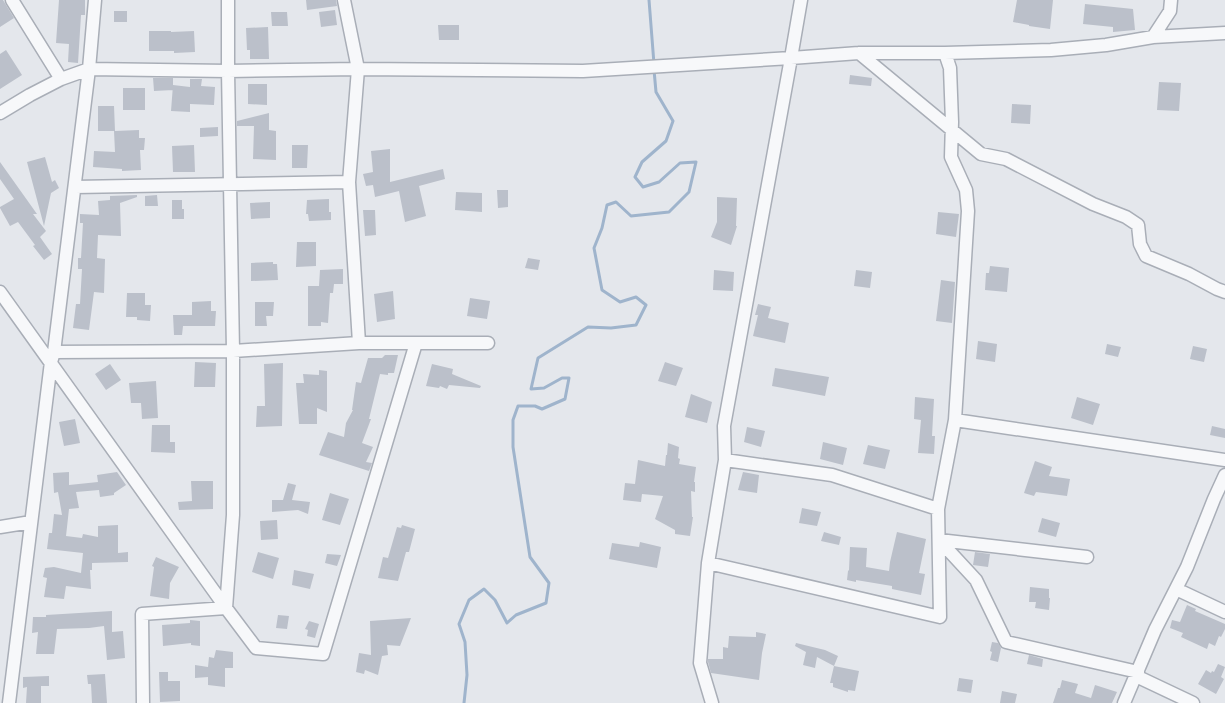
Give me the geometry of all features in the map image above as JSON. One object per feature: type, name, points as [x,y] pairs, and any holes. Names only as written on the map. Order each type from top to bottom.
[{"type":"street","points":[[12,0],[61,79]]},
{"type":"street","points":[[9,703],[89,69],[95,0]]},
{"type":"street","points":[[226,608],[234,515],[228,0]]},
{"type":"street","points":[[344,0],[358,69],[348,182],[359,344]]},
{"type":"street","points":[[716,702],[700,663],[708,563],[725,460],[724,426],[800,0]]},
{"type":"street","points":[[1153,37],[1170,11],[1172,0]]},
{"type":"street","points":[[0,114],[30,94],[61,79],[89,69],[358,69],[583,72],[859,53],[1051,50],[1106,46],[1153,37],[1225,33]]},
{"type":"street","points":[[859,53],[981,154],[1006,159],[1094,204],[1126,217],[1138,225],[1140,244],[1146,256],[1225,292]]},
{"type":"street","points":[[708,563],[940,617],[938,509],[955,420],[968,210],[966,190],[951,157],[950,68],[945,53]]},
{"type":"street","points":[[74,187],[348,182]]},
{"type":"street","points":[[0,292],[52,357],[226,608],[256,648],[323,654],[416,343]]},
{"type":"street","points":[[52,357],[233,351],[359,344],[488,343]]},
{"type":"street","points":[[955,420],[1225,460]]},
{"type":"street","points":[[725,460],[832,475],[938,509]]},
{"type":"street","points":[[1124,703],[1156,630],[1187,567],[1225,475]]},
{"type":"street","points":[[0,527],[31,522]]},
{"type":"street","points":[[939,540],[1087,557]]},
{"type":"street","points":[[939,540],[976,580],[1006,642],[1137,674],[1193,703]]},
{"type":"street","points":[[1176,590],[1225,612]]},
{"type":"street","points":[[143,703],[142,614],[226,608]]},
{"type":"building","points":[[0,0],[3,0],[14,18],[0,27]]},
{"type":"building","points":[[59,0],[85,0],[85,15],[81,15],[78,63],[68,62],[69,44],[56,43]]},
{"type":"building","points":[[306,0],[336,0],[337,6],[307,10]]},
{"type":"building","points":[[1017,0],[1053,0],[1050,29],[1013,22]]},
{"type":"building","points":[[1085,4],[1133,9],[1135,30],[1113,32],[1113,27],[1083,24]]},
{"type":"building","points":[[335,10],[337,25],[321,27],[319,12]]},
{"type":"building","points":[[114,11],[127,11],[127,22],[114,22]]},
{"type":"building","points":[[271,12],[287,12],[288,26],[272,26]]},
{"type":"building","points":[[438,25],[459,25],[459,40],[439,40]]},
{"type":"building","points":[[268,27],[269,59],[250,59],[250,50],[247,50],[246,28]]},
{"type":"building","points":[[149,31],[194,31],[195,52],[149,51]]},
{"type":"building","points":[[6,50],[22,75],[0,89],[0,54]]},
{"type":"building","points":[[850,75],[872,78],[871,86],[849,84]]},
{"type":"building","points":[[153,78],[173,78],[173,90],[154,91]]},
{"type":"building","points":[[190,79],[202,79],[201,86],[215,87],[214,105],[190,104],[190,112],[171,111],[173,85],[190,87]]},
{"type":"building","points":[[1159,82],[1181,83],[1179,111],[1157,110]]},
{"type":"building","points":[[248,84],[267,84],[267,105],[248,104]]},
{"type":"building","points":[[123,88],[145,88],[145,110],[123,110]]},
{"type":"building","points":[[1012,104],[1031,105],[1030,124],[1011,123]]},
{"type":"building","points":[[98,106],[114,106],[115,131],[139,130],[139,138],[145,138],[144,150],[140,150],[141,170],[122,171],[122,169],[93,167],[94,151],[115,152],[114,131],[98,131]]},
{"type":"building","points":[[269,113],[269,130],[276,131],[276,160],[253,159],[254,126],[237,126],[237,121]]},
{"type":"building","points":[[218,127],[218,136],[200,137],[200,128]]},
{"type":"building","points":[[194,145],[195,172],[173,172],[172,146]]},
{"type":"building","points":[[292,145],[308,145],[307,168],[292,168]]},
{"type":"building","points":[[390,149],[390,182],[443,169],[445,179],[419,186],[426,216],[405,222],[399,191],[375,197],[373,185],[366,186],[363,174],[373,172],[371,151]]},
{"type":"building","points":[[45,157],[52,182],[55,180],[59,188],[51,193],[44,226],[27,162]]},
{"type":"building","points":[[0,162],[37,214],[33,214],[46,231],[40,237],[52,254],[44,260],[18,222],[10,226],[0,208],[14,199],[0,179]]},
{"type":"building","points":[[497,190],[508,190],[508,207],[498,208]]},
{"type":"building","points":[[456,192],[482,193],[482,212],[455,210]]},
{"type":"building","points":[[137,195],[137,197],[120,203],[121,236],[98,235],[97,258],[105,259],[104,293],[94,292],[89,330],[73,328],[76,304],[80,304],[82,269],[78,269],[78,258],[81,258],[83,223],[80,223],[80,214],[99,215],[98,201],[110,200],[110,196]]},
{"type":"building","points":[[157,195],[158,206],[145,206],[145,196]]},
{"type":"building","points":[[717,197],[737,198],[737,226],[731,245],[711,237],[717,222]]},
{"type":"building","points":[[329,199],[331,220],[309,221],[308,214],[306,214],[307,200]]},
{"type":"building","points":[[172,200],[182,200],[184,219],[172,219]]},
{"type":"building","points":[[270,202],[270,218],[251,219],[250,203]]},
{"type":"building","points":[[363,210],[375,210],[376,235],[365,236]]},
{"type":"building","points":[[938,212],[959,214],[956,237],[936,234]]},
{"type":"building","points":[[297,242],[316,242],[316,266],[296,267]]},
{"type":"building","points":[[528,258],[540,260],[538,270],[525,268]]},
{"type":"building","points":[[273,262],[273,264],[277,264],[278,280],[251,281],[251,263]]},
{"type":"building","points":[[990,266],[1009,268],[1007,292],[985,290],[986,273],[989,273]]},
{"type":"building","points":[[343,269],[343,284],[334,284],[333,293],[330,293],[328,323],[321,322],[321,326],[308,326],[308,286],[319,286],[320,270]]},
{"type":"building","points":[[714,270],[734,272],[733,291],[713,290]]},
{"type":"building","points":[[856,270],[872,272],[870,288],[854,286]]},
{"type":"building","points":[[941,280],[955,282],[952,323],[936,321]]},
{"type":"building","points":[[393,291],[395,319],[377,322],[374,294]]},
{"type":"building","points":[[127,293],[145,293],[145,305],[151,305],[150,321],[137,320],[137,317],[126,317]]},
{"type":"building","points":[[470,298],[490,301],[487,319],[467,316]]},
{"type":"building","points":[[211,301],[211,311],[216,311],[215,326],[183,326],[182,335],[174,335],[173,315],[192,315],[192,302]]},
{"type":"building","points":[[255,302],[274,302],[273,316],[266,316],[267,326],[255,326]]},
{"type":"building","points":[[758,304],[771,307],[768,318],[789,323],[785,343],[753,336],[758,315],[755,315]]},
{"type":"building","points":[[978,341],[997,344],[995,362],[976,359]]},
{"type":"building","points":[[1107,344],[1121,347],[1118,357],[1105,354]]},
{"type":"building","points":[[1193,346],[1207,349],[1204,362],[1190,359]]},
{"type":"building","points":[[385,355],[398,355],[394,373],[388,373],[388,375],[380,374],[369,419],[371,419],[362,443],[373,447],[366,462],[372,463],[369,471],[319,455],[328,432],[344,437],[346,423],[353,410],[356,382],[361,383],[368,358],[382,358]]},
{"type":"building","points":[[195,362],[216,363],[215,387],[194,387]]},
{"type":"building","points":[[665,362],[683,368],[676,386],[658,381]]},
{"type":"building","points":[[283,363],[282,426],[256,427],[257,406],[265,406],[264,364]]},
{"type":"building","points":[[110,364],[121,380],[106,390],[95,374]]},
{"type":"building","points":[[432,364],[453,369],[452,374],[481,386],[480,388],[449,385],[447,389],[440,386],[439,388],[426,386]]},
{"type":"building","points":[[775,368],[829,377],[825,396],[772,386]]},
{"type":"building","points":[[319,370],[327,371],[327,412],[317,408],[317,424],[299,424],[296,383],[304,383],[303,374],[319,375]]},
{"type":"building","points":[[156,381],[158,418],[142,419],[141,403],[131,403],[129,383]]},
{"type":"building","points":[[691,394],[712,402],[707,423],[685,417]]},
{"type":"building","points":[[915,397],[934,399],[932,436],[935,436],[934,454],[918,453],[921,420],[914,419]]},
{"type":"building","points":[[1077,397],[1100,404],[1093,425],[1071,418]]},
{"type":"building","points":[[75,419],[80,443],[64,446],[59,422]]},
{"type":"building","points":[[152,425],[170,425],[170,442],[175,442],[175,453],[151,452]]},
{"type":"building","points":[[1212,426],[1225,429],[1225,438],[1210,435]]},
{"type":"building","points":[[747,427],[765,431],[761,447],[744,442]]},
{"type":"building","points":[[823,442],[847,448],[843,465],[820,459]]},
{"type":"building","points":[[668,443],[679,447],[679,464],[696,467],[695,492],[691,491],[693,517],[690,536],[675,534],[675,530],[655,519],[663,496],[642,494],[641,502],[623,500],[625,483],[635,484],[638,460],[665,466]]},
{"type":"building","points":[[868,445],[890,450],[885,469],[863,464]]},
{"type":"building","points":[[1035,461],[1052,467],[1049,476],[1070,479],[1067,496],[1036,492],[1034,496],[1024,493]]},
{"type":"building","points":[[69,472],[69,485],[98,482],[97,475],[117,472],[126,485],[114,493],[114,495],[100,497],[99,490],[76,492],[79,508],[69,509],[66,536],[82,538],[83,534],[98,537],[98,526],[118,525],[118,553],[128,552],[128,562],[92,563],[92,570],[90,570],[91,589],[66,586],[64,599],[44,597],[47,578],[43,577],[45,568],[54,567],[81,573],[83,553],[47,549],[49,533],[52,533],[54,514],[62,515],[58,492],[54,493],[53,473]]},
{"type":"building","points":[[743,472],[759,475],[757,493],[738,490]]},
{"type":"building","points":[[191,481],[213,481],[213,509],[179,510],[178,502],[192,501]]},
{"type":"building","points":[[288,483],[296,485],[292,500],[310,502],[308,514],[298,510],[272,512],[272,500],[283,500]]},
{"type":"building","points":[[330,493],[349,499],[340,525],[322,520]]},
{"type":"building","points":[[802,508],[821,512],[817,526],[799,523]]},
{"type":"building","points":[[1042,518],[1060,523],[1056,537],[1038,532]]},
{"type":"building","points":[[277,520],[278,539],[261,540],[260,521]]},
{"type":"building","points":[[402,525],[415,529],[398,581],[378,578],[383,557],[388,558],[397,527],[401,528]]},
{"type":"building","points":[[824,532],[841,537],[839,545],[821,541]]},
{"type":"building","points":[[897,532],[926,539],[919,573],[925,574],[921,595],[892,589],[892,586],[847,580],[850,547],[867,548],[866,567],[889,571]]},
{"type":"building","points":[[640,542],[661,547],[657,568],[609,559],[612,543],[639,547]]},
{"type":"building","points":[[258,552],[279,558],[273,579],[252,572]]},
{"type":"building","points":[[975,552],[990,554],[988,567],[973,565]]},
{"type":"building","points":[[327,554],[341,555],[337,566],[325,563]]},
{"type":"building","points":[[156,557],[179,567],[170,583],[169,599],[150,596],[154,567],[152,566]]},
{"type":"building","points":[[294,570],[314,574],[310,589],[292,585]]},
{"type":"building","points":[[1030,587],[1049,589],[1049,610],[1035,608],[1036,602],[1029,602]]},
{"type":"building","points":[[1187,605],[1196,609],[1195,611],[1225,624],[1225,629],[1221,637],[1219,636],[1215,646],[1209,643],[1207,649],[1181,637],[1183,633],[1170,628],[1172,620],[1180,622]]},
{"type":"building","points":[[112,611],[112,632],[123,631],[125,658],[107,660],[104,626],[57,629],[54,654],[36,654],[38,632],[32,633],[33,617]]},
{"type":"building","points":[[278,615],[289,616],[287,629],[276,628]]},
{"type":"building","points":[[411,618],[400,646],[387,645],[388,655],[382,656],[378,675],[365,670],[364,674],[356,672],[359,653],[371,655],[370,621]]},
{"type":"building","points":[[190,620],[200,621],[200,646],[191,645],[191,643],[163,646],[162,625],[190,623]]},
{"type":"building","points":[[309,621],[319,624],[315,638],[307,636],[308,630],[305,629]]},
{"type":"building","points":[[756,632],[766,634],[759,680],[711,673],[708,659],[723,659],[723,647],[728,648],[729,636],[756,637]]},
{"type":"building","points":[[992,642],[998,643],[1001,648],[998,662],[990,660]]},
{"type":"building","points":[[796,643],[825,650],[838,656],[834,666],[817,657],[815,668],[803,665],[806,652],[795,646]]},
{"type":"building","points":[[216,650],[233,652],[233,668],[225,668],[225,687],[208,685],[208,677],[195,678],[195,665],[208,667],[209,657],[214,658]]},
{"type":"building","points":[[1029,655],[1043,659],[1042,667],[1027,664]]},
{"type":"building","points":[[1218,664],[1225,667],[1221,677],[1224,679],[1216,694],[1198,684],[1206,670],[1211,673],[1212,671],[1214,672]]},
{"type":"building","points":[[834,666],[859,671],[855,691],[848,690],[848,692],[833,687],[833,683],[830,683]]},
{"type":"building","points":[[159,672],[168,672],[168,681],[180,681],[180,701],[160,702]]},
{"type":"building","points":[[105,674],[107,703],[92,703],[91,684],[88,684],[87,675]]},
{"type":"building","points":[[49,676],[49,686],[41,686],[41,703],[26,703],[27,687],[23,688],[23,677]]},
{"type":"building","points":[[959,678],[973,680],[971,693],[957,691]]},
{"type":"building","points":[[1062,680],[1078,684],[1075,693],[1091,698],[1095,685],[1117,692],[1112,703],[1053,703]]},
{"type":"building","points":[[1002,691],[1017,694],[1015,703],[1000,703]]},
{"type":"waterway","points":[[649,0],[654,64]]},
{"type":"waterway","points":[[464,703],[467,675],[465,642],[459,624],[469,600],[484,589],[495,600],[507,623],[516,615],[546,603],[549,583],[530,557],[513,447],[513,420],[518,406],[535,406],[542,409],[565,399],[569,378],[562,378],[544,388],[531,389],[538,358],[588,327],[611,328],[636,325],[646,305],[636,297],[620,302],[602,290],[594,248],[602,228],[607,205],[616,202],[631,216],[669,212],[689,192],[696,162],[680,163],[659,182],[643,187],[635,177],[642,162],[666,141],[673,121],[656,92],[654,70]]}]
